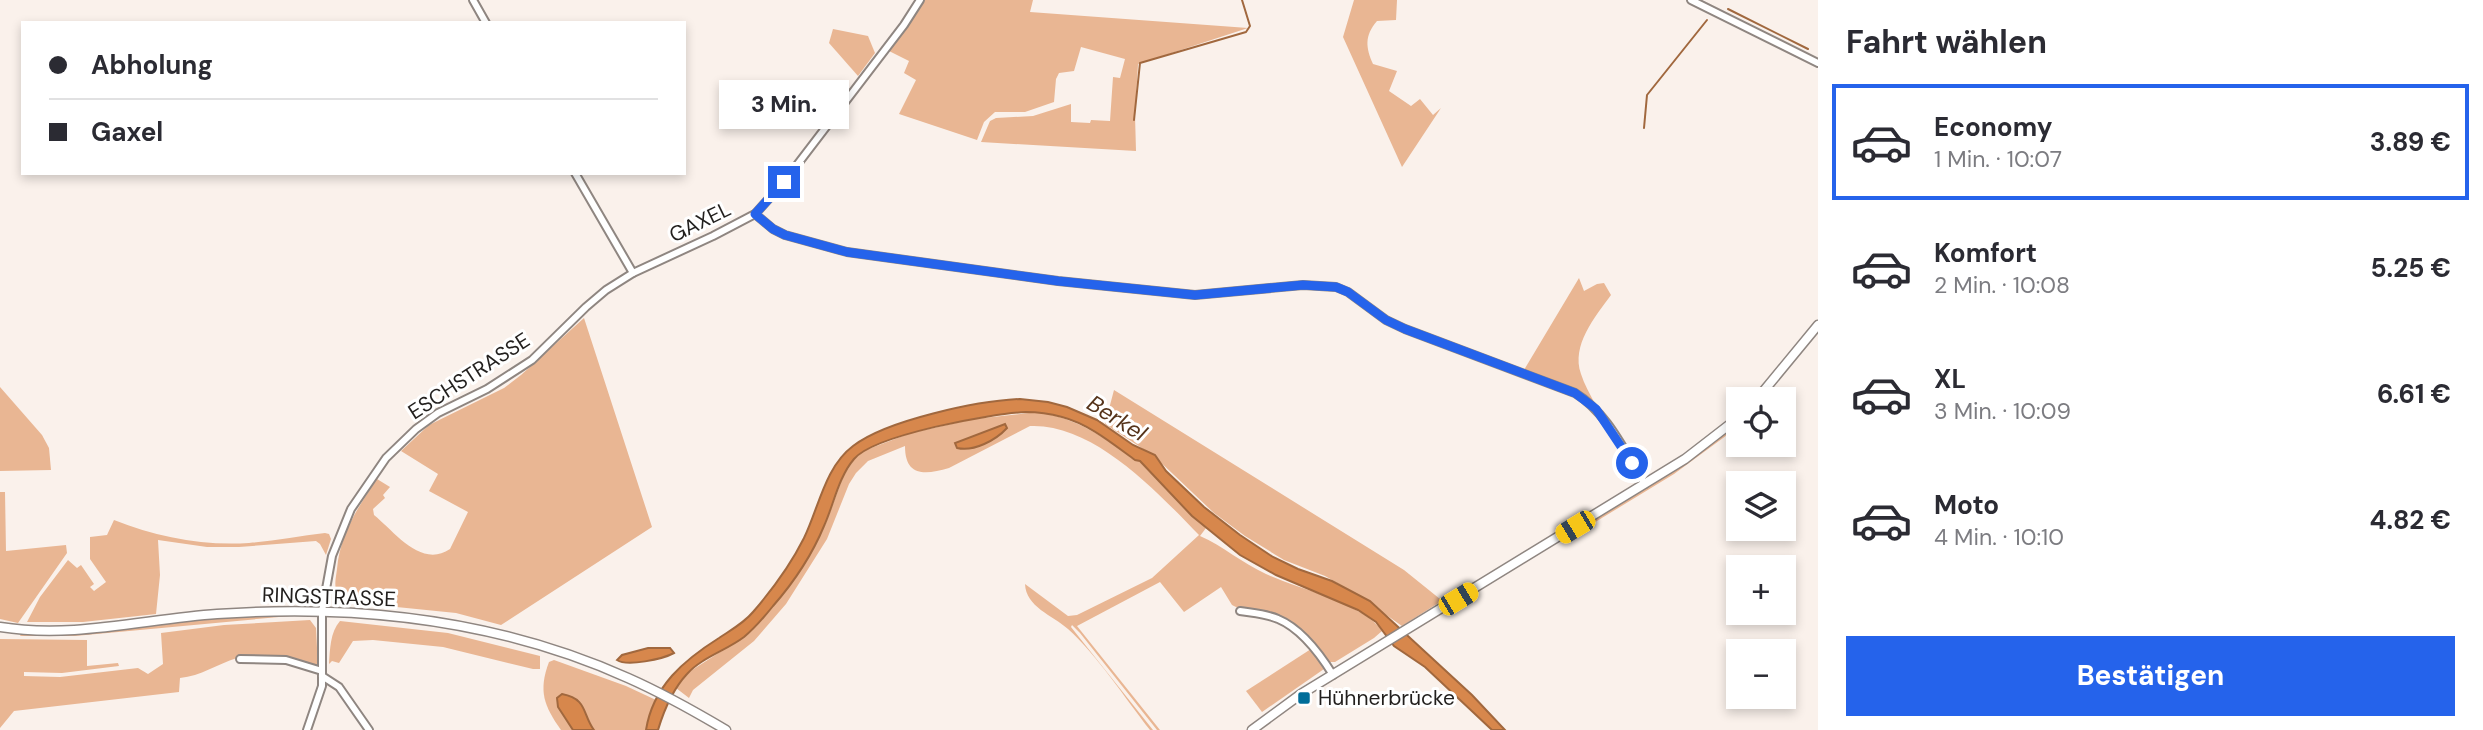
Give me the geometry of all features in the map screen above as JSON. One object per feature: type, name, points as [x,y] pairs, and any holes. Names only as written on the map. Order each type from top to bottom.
[{"type":"main road","points":[[1768,387],[1818,326]]},
{"type":"main road","points":[[1252,730],[1291,701],[1646,484],[1685,459],[1726,427]]},
{"type":"main road","name":"RINGSTRASSE","points":[[0,627],[34,631],[68,630],[216,614],[323,611],[426,619],[493,632],[561,652],[647,687],[726,730]]},
{"type":"street","points":[[472,0],[485,21]]},
{"type":"street","name":"GAXEL","points":[[633,273],[755,214],[792,171],[905,25],[920,0]]},
{"type":"street","points":[[1691,0],[1818,63]]},
{"type":"street","points":[[576,175],[633,273]]},
{"type":"street","points":[[755,214],[785,235],[847,252],[1058,281],[1195,295],[1303,285],[1336,287],[1348,292],[1386,320],[1405,329],[1575,393],[1586,400],[1604,421],[1646,484]]},
{"type":"street","name":"ESCHSTRASSE","points":[[307,730],[320,696],[323,611],[332,556],[365,486],[386,458],[416,429],[438,414],[510,376],[532,360],[586,307],[633,273]]},
{"type":"street","points":[[1240,611],[1272,617],[1293,628],[1312,647],[1333,675]]},
{"type":"street","points":[[240,660],[286,660],[322,673],[339,687],[369,730]]},
{"type":"shaded area","points":[[925,0],[1033,0],[1030,12],[1248,28],[1138,64],[1136,151],[981,142],[990,121],[996,118],[1033,116],[1071,104],[1071,122],[1110,121],[1113,77],[1120,78],[1125,59],[1081,47],[1074,71],[1059,73],[1056,79],[1054,102],[1025,112],[995,112],[984,122],[977,140],[899,114],[916,80],[904,73],[909,61],[889,51]]},
{"type":"shaded area","points":[[1354,0],[1397,0],[1396,20],[1377,21],[1368,37],[1373,64],[1397,71],[1389,91],[1411,106],[1420,99],[1433,115],[1441,108],[1402,167],[1343,37]]},
{"type":"shaded area","points":[[833,29],[868,36],[875,53],[858,76],[829,43]]},
{"type":"shaded area","points":[[1579,278],[1584,291],[1604,283],[1611,295],[1586,332],[1579,353],[1581,374],[1595,404],[1570,387],[1524,370]]},
{"type":"shaded area","points":[[584,318],[652,527],[501,625],[456,613],[347,602],[342,599],[335,584],[342,544],[357,511],[377,479],[390,487],[383,495],[385,498],[373,509],[374,515],[418,551],[439,554],[450,549],[468,512],[429,491],[438,474],[401,451],[429,425],[504,388]]},
{"type":"shaded area","points":[[0,387],[42,435],[49,448],[51,470],[0,471]]},
{"type":"shaded area","points":[[1114,390],[1404,570],[1440,599],[1440,602],[1402,626],[1355,593],[1325,576],[1284,560],[1245,536],[1214,513],[1154,456],[1105,424]]},
{"type":"shaded area","points":[[1020,399],[1067,407],[1097,420],[1133,445],[1155,455],[1166,471],[1204,507],[1273,557],[1332,581],[1370,601],[1472,695],[1505,730],[1492,730],[1425,667],[1394,646],[1376,622],[1358,610],[1276,575],[1240,555],[1192,516],[1140,461],[1091,429],[1072,420],[1026,412],[988,416],[909,434],[866,450],[854,459],[840,483],[814,547],[788,587],[760,622],[744,637],[699,663],[687,674],[669,700],[658,730],[646,730],[655,700],[672,676],[694,655],[746,620],[774,586],[804,538],[829,476],[843,455],[853,446],[909,420],[957,408]]},
{"type":"shaded area","points":[[1038,412],[1078,424],[1140,461],[1206,528],[1200,536],[1266,574],[1361,613],[1382,631],[1335,662],[1328,662],[1295,626],[1232,605],[1221,587],[1184,612],[1160,582],[1077,626],[1160,730],[1157,730],[1080,633],[1072,625],[1071,627],[1153,730],[1150,730],[1079,639],[1035,605],[1026,592],[1025,584],[1068,616],[1077,615],[1152,578],[1199,535],[1144,481],[1101,448],[1054,428],[1030,426],[949,468],[940,470],[925,472],[913,468],[908,464],[905,446],[868,461],[849,484],[827,539],[786,604],[754,641],[693,690],[689,698],[676,688],[689,672],[745,636],[773,606],[813,550],[843,477],[863,451],[911,433],[974,419]]},
{"type":"shaded area","points":[[1005,424],[1007,428],[991,441],[970,448],[957,448],[955,443]]},
{"type":"shaded area","points":[[1726,431],[1726,436],[1674,474],[1592,524],[1598,517],[1682,465]]},
{"type":"shaded area","points":[[0,492],[5,492],[6,551],[66,545],[67,553],[18,623],[0,619]]},
{"type":"shaded area","points":[[114,520],[163,536],[197,542],[249,543],[325,533],[329,534],[331,539],[326,555],[316,541],[207,547],[158,540],[160,575],[156,614],[83,622],[27,622],[40,597],[68,560],[77,568],[81,565],[94,584],[90,587],[94,591],[106,582],[90,559],[90,537],[107,535]]},
{"type":"shaded area","points":[[256,616],[290,616],[75,636],[20,636],[22,633],[46,634]]},
{"type":"shaded area","points":[[310,620],[316,628],[318,667],[278,657],[246,656],[180,678],[179,692],[14,711],[0,728],[0,639],[87,640],[87,666],[118,663],[119,666],[62,673],[24,672],[24,676],[60,677],[138,668],[148,674],[163,664],[161,633],[224,625]]},
{"type":"shaded area","points":[[340,621],[448,633],[540,656],[540,669],[443,647],[373,640],[353,641],[339,663],[332,661],[329,664],[332,636]]},
{"type":"shaded area","points":[[648,648],[670,648],[674,653],[654,660],[617,660],[622,655]]},
{"type":"shaded area","points":[[1311,649],[1324,669],[1262,712],[1246,691]]},
{"type":"shaded area","points":[[554,660],[656,700],[646,730],[561,730],[550,713],[543,690],[549,662]]},
{"type":"shaded area","points":[[562,694],[580,703],[594,730],[573,730],[558,707],[557,698]]},
{"type":"waterway","points":[[1134,120],[1140,63],[1246,32],[1250,26],[1242,0]]},
{"type":"waterway","points":[[1728,9],[1808,49]]},
{"type":"waterway","points":[[1644,128],[1647,95],[1707,20]]},
{"type":"place","name":"Hühnerbrücke","points":[[1304,698]]},
{"type":"route","points":[[784,182],[755,214],[785,235],[847,252],[1058,281],[1195,295],[1303,285],[1336,287],[1348,292],[1386,320],[1405,329],[1575,393],[1596,409],[1632,463]]},
{"type":"water label","name":"Berkel","points":[[1117,418]]}]
